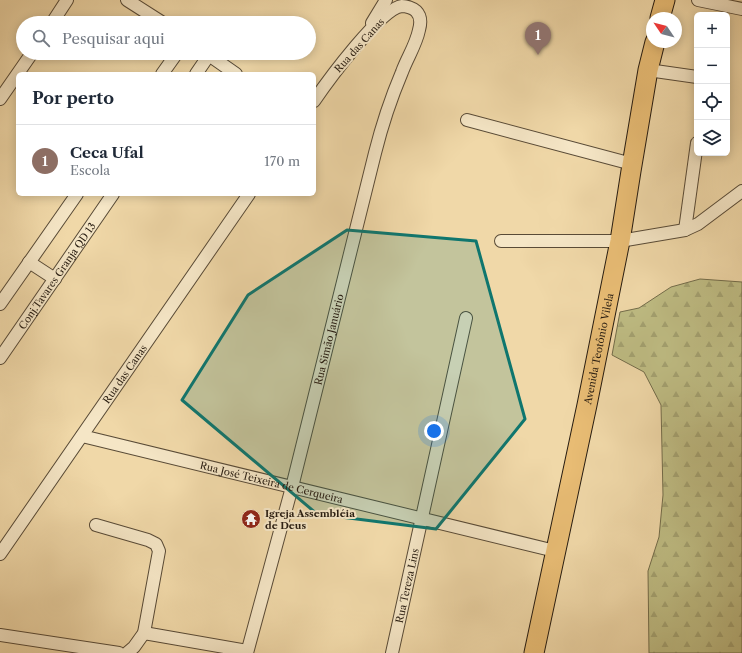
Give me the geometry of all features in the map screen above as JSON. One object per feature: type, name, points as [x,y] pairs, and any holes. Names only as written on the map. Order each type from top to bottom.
[{"type":"main road","points":[[662,12],[665,0]]},
{"type":"main road","name":"Avenida Teotônio Vilela","points":[[534,653],[587,405],[620,241],[648,70],[654,48]]},
{"type":"street","points":[[57,16],[67,0]]},
{"type":"street","points":[[127,0],[152,16]]},
{"type":"street","points":[[359,43],[386,0]]},
{"type":"street","points":[[698,0],[714,6],[742,9]]},
{"type":"street","name":"Rua das Canas","points":[[316,98],[337,68],[378,22],[392,11],[401,6],[413,8],[420,18],[420,30]]},
{"type":"street","name":"Rua Simão Januário","points":[[247,652],[292,487],[349,254],[384,119],[420,30]]},
{"type":"street","points":[[18,72],[27,60]]},
{"type":"street","points":[[163,72],[171,60]]},
{"type":"street","points":[[197,72],[204,60]]},
{"type":"street","points":[[216,60],[233,72]]},
{"type":"street","points":[[648,70],[694,77]]},
{"type":"street","points":[[0,98],[16,76]]},
{"type":"street","points":[[467,120],[632,164]]},
{"type":"street","points":[[685,230],[695,156]]},
{"type":"street","points":[[501,241],[620,241],[685,230],[698,224],[742,190]]},
{"type":"street","points":[[0,304],[76,196]]},
{"type":"street","name":"Conj.Tavares Granja QD 13","points":[[0,358],[112,196]]},
{"type":"street","name":"Rua das Canas","points":[[0,554],[5,537],[82,436],[248,196]]},
{"type":"street","points":[[29,262],[55,279]]},
{"type":"street","name":"Rua Tereza Lins","points":[[392,653],[466,318]]},
{"type":"street","name":"Rua José Teixeira de Cerqueira","points":[[82,436],[555,551]]},
{"type":"street","points":[[96,525],[148,540],[156,544],[159,552],[144,633],[134,647],[127,653]]},
{"type":"street","points":[[144,633],[247,652]]},
{"type":"street","points":[[0,635],[119,653]]},
{"type":"highlighted area","points":[[347,230],[476,241],[525,419],[436,529],[317,514],[182,400],[248,295]]},
{"type":"green space","points":[[700,279],[742,282],[742,653],[649,653],[648,571],[659,537],[663,495],[661,405],[644,372],[612,355],[620,312],[639,308],[671,287]]},
{"type":"place","name":"Ceca Ufal","points":[[538,55]]},
{"type":"place","name":"Igreja Assembléia de Deus","points":[[251,519]]}]
